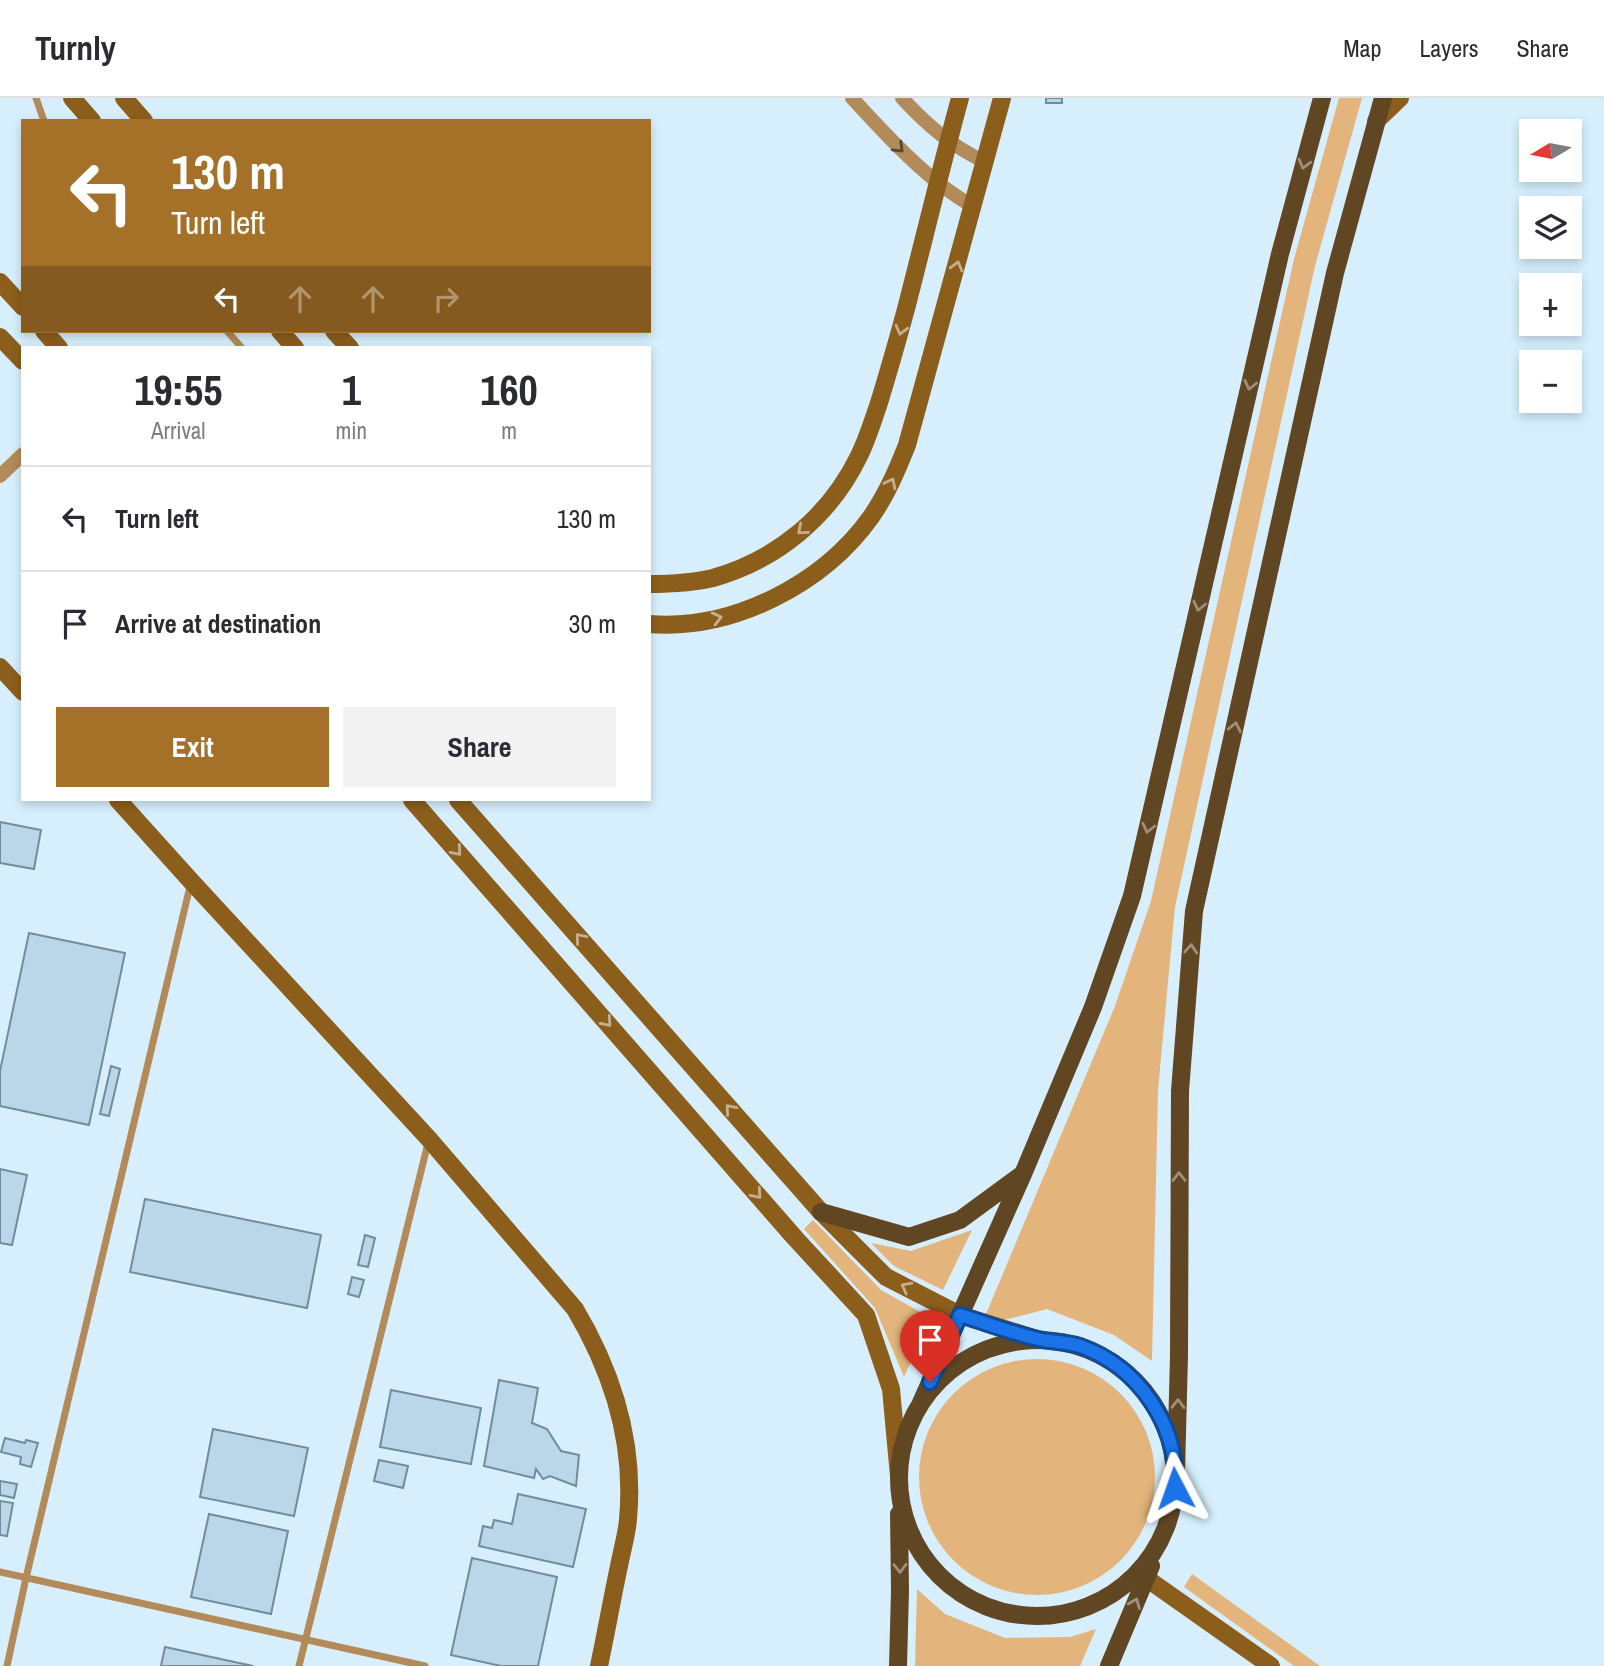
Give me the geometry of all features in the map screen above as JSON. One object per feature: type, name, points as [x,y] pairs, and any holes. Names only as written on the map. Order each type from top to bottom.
[{"type":"main road","points":[[898,1666],[899,1476],[904,1439],[1023,1174],[1093,1007],[1132,896],[1279,254],[1322,98]]},
{"type":"main road","points":[[1109,1666],[1164,1536],[1174,1505],[1179,1355],[1180,1091],[1194,911],[1332,286],[1383,98]]},
{"type":"main road","points":[[821,1212],[909,1237],[960,1220],[1023,1174]]},
{"type":"main road","points":[[920,1405],[950,1370],[991,1347],[1037,1339],[1079,1346],[1117,1364],[1147,1394],[1167,1431],[1176,1472]]},
{"type":"main road","points":[[899,1476],[906,1522],[928,1564],[963,1596],[1007,1614],[1054,1616],[1100,1603],[1137,1575],[1164,1536]]},
{"type":"street","points":[[72,98],[90,119]]},
{"type":"street","points":[[124,98],[142,119]]},
{"type":"street","points":[[852,98],[896,145],[939,184],[973,207]]},
{"type":"street","points":[[902,98],[948,142],[985,162]]},
{"type":"street","points":[[651,584],[678,584],[711,578],[742,568],[772,553],[824,510],[844,484],[860,455],[892,363],[960,98]]},
{"type":"street","points":[[651,624],[700,622],[740,612],[778,596],[813,575],[844,548],[871,517],[892,482],[907,445],[1002,98]]},
{"type":"street","points":[[1376,121],[1400,98]]},
{"type":"street","points":[[0,282],[21,305]]},
{"type":"street","points":[[336,333],[348,346]]},
{"type":"street","points":[[0,337],[21,359]]},
{"type":"street","points":[[0,477],[21,456]]},
{"type":"street","points":[[0,667],[21,690]]},
{"type":"street","points":[[119,801],[429,1139],[575,1309],[601,1358],[611,1384],[625,1438],[629,1493],[628,1521],[599,1666]]},
{"type":"street","points":[[413,801],[786,1228],[866,1315],[891,1389],[899,1476]]},
{"type":"street","points":[[459,801],[821,1212],[886,1276],[960,1315],[1037,1339]]},
{"type":"street","points":[[1146,1578],[1271,1666]]},
{"type":"lane","points":[[36,98],[43,119]]},
{"type":"lane","points":[[6,1666],[191,881]]},
{"type":"lane","points":[[299,1666],[429,1139]]},
{"type":"lane","points":[[0,1573],[425,1666]]},
{"type":"shaded area","points":[[1339,98],[1362,98],[1315,266],[1175,907],[1158,1090],[1152,1361],[1114,1335],[1047,1309],[981,1326],[1115,1006],[1151,901],[1294,259]]},
{"type":"shaded area","points":[[813,1220],[881,1290],[931,1318],[904,1377],[875,1308],[804,1229]]},
{"type":"shaded area","points":[[972,1230],[943,1290],[894,1266],[871,1243],[911,1251]]},
{"type":"shaded area","points":[[1025,1359],[1049,1359],[1093,1373],[1121,1393],[1146,1432],[1153,1454],[1153,1500],[1146,1522],[1121,1561],[1093,1581],[1071,1590],[1049,1595],[1025,1595],[981,1581],[953,1561],[933,1533],[924,1511],[919,1489],[919,1465],[933,1421],[953,1393],[981,1373],[1003,1364]]},
{"type":"shaded area","points":[[1192,1574],[1320,1666],[1294,1666],[1184,1587]]},
{"type":"shaded area","points":[[917,1589],[945,1614],[1005,1638],[1070,1637],[1096,1629],[1080,1666],[915,1666]]},
{"type":"building","points":[[1046,98],[1062,98],[1062,103],[1046,103]]},
{"type":"building","points":[[0,822],[41,830],[34,869],[0,863]]},
{"type":"building","points":[[29,933],[125,953],[89,1125],[0,1106],[0,1071]]},
{"type":"building","points":[[111,1066],[120,1069],[109,1116],[100,1114]]},
{"type":"building","points":[[0,1169],[27,1175],[12,1245],[0,1243]]},
{"type":"building","points":[[145,1199],[321,1235],[307,1308],[130,1272]]},
{"type":"building","points":[[365,1235],[375,1238],[368,1267],[358,1265]]},
{"type":"building","points":[[352,1277],[364,1280],[359,1297],[348,1294]]},
{"type":"building","points":[[499,1380],[538,1388],[532,1423],[547,1429],[561,1451],[579,1455],[576,1486],[550,1476],[543,1479],[536,1469],[534,1478],[484,1466]]},
{"type":"building","points":[[391,1390],[481,1408],[471,1464],[380,1447]]},
{"type":"building","points":[[213,1429],[308,1448],[294,1516],[200,1497]]},
{"type":"building","points":[[5,1438],[38,1443],[31,1467],[20,1464],[21,1457],[1,1452]]},
{"type":"building","points":[[379,1460],[408,1466],[403,1488],[374,1481]]},
{"type":"building","points":[[0,1481],[17,1484],[14,1498],[0,1495]]},
{"type":"building","points":[[518,1494],[586,1509],[573,1567],[479,1546],[483,1526],[492,1528],[494,1520],[512,1524]]},
{"type":"building","points":[[0,1501],[13,1503],[7,1536],[0,1535]]},
{"type":"building","points":[[209,1514],[288,1531],[271,1614],[191,1597]]},
{"type":"building","points":[[472,1558],[557,1577],[538,1666],[501,1666],[451,1655]]},
{"type":"building","points":[[165,1647],[253,1666],[161,1666]]},
{"type":"route","points":[[930,1382],[960,1315],[1037,1339],[1079,1346],[1117,1364],[1147,1394],[1167,1431],[1176,1472],[1175,1488]]}]
